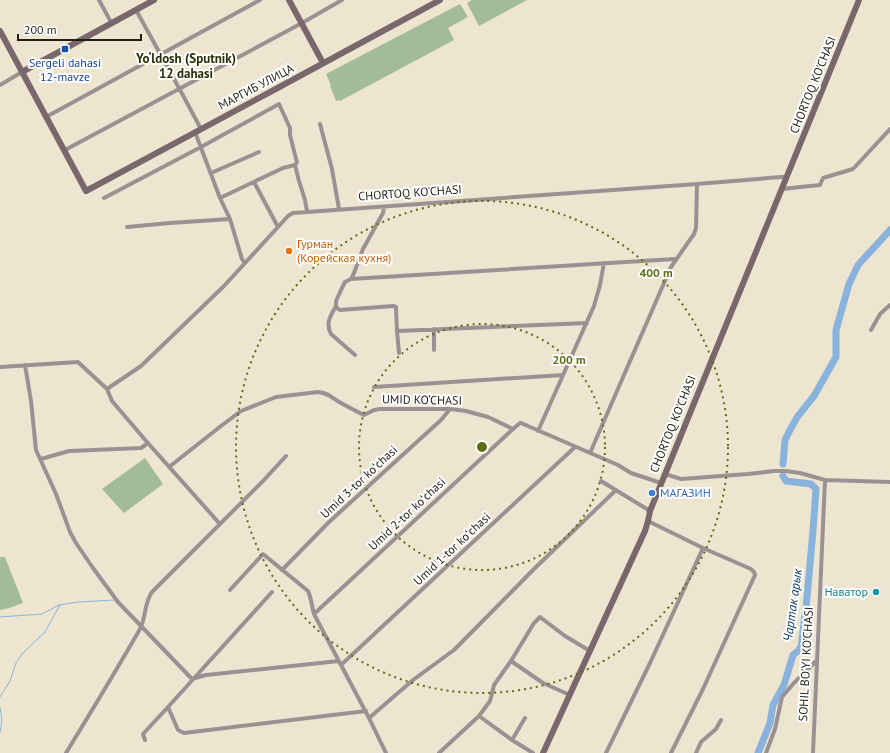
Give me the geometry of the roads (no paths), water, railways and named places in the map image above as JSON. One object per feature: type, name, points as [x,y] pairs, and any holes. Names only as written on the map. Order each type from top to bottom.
[{"type":"street","points":[[99,0],[112,24]]},
{"type":"street","points":[[0,85],[154,0]]},
{"type":"street","points":[[46,117],[260,0]]},
{"type":"street","points":[[289,0],[323,63]]},
{"type":"street","points":[[0,31],[65,150],[342,0]]},
{"type":"street","name":"CHORTOQ KO'CHASI","points":[[542,753],[590,652],[648,521],[650,511],[661,483],[859,0]]},
{"type":"street","name":"МАРГИБ УЛИЦА","points":[[65,150],[86,191],[437,1]]},
{"type":"street","points":[[136,10],[179,88],[198,131],[201,147],[220,198],[230,219],[242,259],[245,263]]},
{"type":"street","points":[[104,198],[279,104],[290,128],[290,135],[297,162],[295,165],[307,211]]},
{"type":"street","points":[[320,124],[332,169],[339,209]]},
{"type":"street","points":[[782,189],[820,185],[823,178],[854,169],[890,129]]},
{"type":"street","points":[[211,173],[259,152]]},
{"type":"street","points":[[220,198],[283,168],[295,165]]},
{"type":"street","name":"CHORTOQ KO'CHASI","points":[[107,389],[141,366],[224,286],[290,214],[307,211],[384,207],[786,177]]},
{"type":"street","points":[[254,182],[278,227]]},
{"type":"street","points":[[590,453],[671,267],[675,259],[694,234],[696,228],[697,184]]},
{"type":"street","points":[[351,279],[363,249],[383,213],[384,207]]},
{"type":"street","points":[[127,227],[230,219]]},
{"type":"street","points":[[355,355],[331,334],[328,321],[336,306],[337,299],[344,284],[346,281],[351,279],[675,259]]},
{"type":"street","points":[[538,430],[594,306],[604,263]]},
{"type":"street","points":[[871,330],[880,314],[890,304]]},
{"type":"street","points":[[336,306],[336,308],[340,310],[396,307],[399,353]]},
{"type":"street","points":[[397,331],[587,323]]},
{"type":"street","points":[[434,329],[434,350]]},
{"type":"street","points":[[0,367],[78,362],[107,389],[112,401],[220,524]]},
{"type":"street","points":[[25,365],[31,401],[36,450],[56,494],[70,532],[93,568],[118,602],[192,680]]},
{"type":"street","points":[[374,387],[563,376]]},
{"type":"street","name":"UMID KO‘CHASI","points":[[169,467],[241,411],[276,397],[318,392],[330,395],[340,403],[364,415],[380,408],[450,409],[466,411],[488,417],[513,429]]},
{"type":"street","name":"Umid 3-tor koʻchasi","points":[[282,570],[329,522],[441,420],[450,409]]},
{"type":"street","points":[[513,429],[521,423],[618,465],[631,473],[661,483]]},
{"type":"street","name":"Umid 2-tor koʻchasi","points":[[314,614],[513,429]]},
{"type":"street","points":[[41,459],[69,451],[139,448],[148,443]]},
{"type":"street","name":"Umid 1-tor koʻchasi","points":[[341,665],[576,447]]},
{"type":"street","points":[[66,753],[141,627],[149,596],[286,456]]},
{"type":"street","points":[[665,474],[681,478],[786,471],[825,480],[890,482]]},
{"type":"street","name":"SOHIL BO'YI KO'CHASI","points":[[812,753],[825,480]]},
{"type":"street","points":[[602,481],[650,511]]},
{"type":"street","points":[[369,718],[413,680],[454,650],[534,569],[616,490]]},
{"type":"street","points":[[648,521],[703,548],[751,569],[755,575],[671,753]]},
{"type":"street","points":[[606,753],[650,663],[703,548]]},
{"type":"street","points":[[230,590],[263,554],[308,591],[314,614],[366,711],[386,753]]},
{"type":"street","points":[[145,740],[143,734],[272,592]]},
{"type":"street","points":[[439,753],[479,716],[490,701],[494,684],[540,616],[565,636],[590,652]]},
{"type":"street","points":[[766,753],[775,729],[782,698],[793,684],[817,660]]},
{"type":"street","points":[[192,680],[206,675],[339,661]]},
{"type":"street","points":[[511,661],[543,683],[570,695]]},
{"type":"street","points":[[168,707],[178,730],[184,733],[366,711]]},
{"type":"street","points":[[479,716],[532,753]]},
{"type":"street","points":[[512,740],[525,718]]},
{"type":"street","points":[[696,753],[701,742],[716,729],[721,720]]},
{"type":"waterway","name":"Чартак арык","points":[[783,464],[785,440],[798,416],[814,396],[836,357],[836,330],[849,284],[858,265],[890,230]]},
{"type":"waterway","name":"Чартак арык","points":[[758,753],[770,723],[773,705],[784,685],[793,655],[801,647],[813,531],[816,489],[811,484],[786,481],[783,476]]},
{"type":"waterway","points":[[0,617],[42,614],[59,605],[78,602],[114,600]]},
{"type":"waterway","points":[[0,697],[10,681],[16,663],[22,654],[45,632],[60,605]]},
{"type":"waterway","points":[[0,707],[2,720],[0,732]]},
{"type":"place","name":"Sergeli dahasi 12-mavze","points":[[65,49]]},
{"type":"place","name":"Гурман (Корейская кухня)","points":[[289,251]]},
{"type":"place","name":"МАГАЗИН","points":[[652,493]]},
{"type":"place","name":"Наватор","points":[[876,592]]},
{"type":"district","name":"Yo‘ldosh (Sputnik) 12 dahasi","points":[[186,66]]}]
